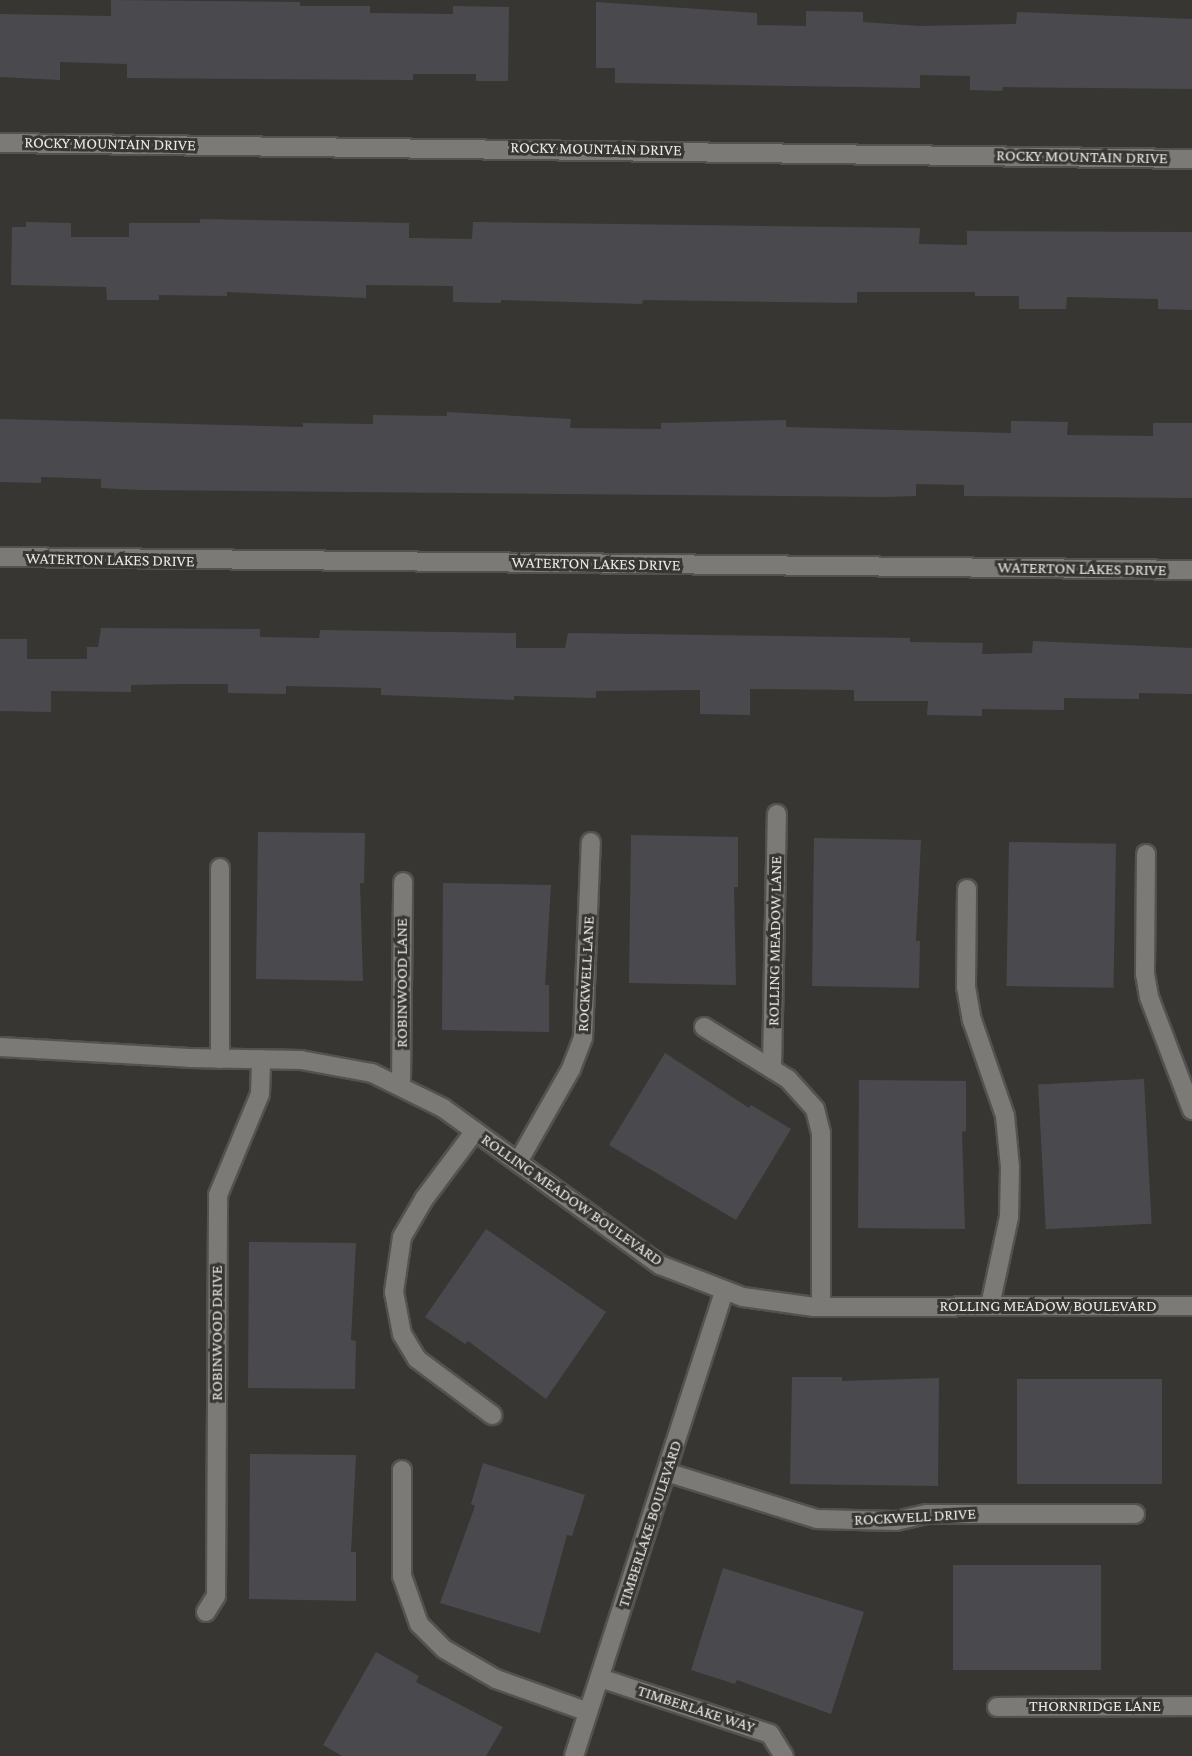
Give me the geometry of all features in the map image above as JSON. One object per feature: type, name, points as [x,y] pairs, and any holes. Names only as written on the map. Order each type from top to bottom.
[{"type":"street","name":"ROCKY MOUNTAIN DRIVE","points":[[0,143],[1192,159]]},
{"type":"street","name":"WATERTON LAKES DRIVE","points":[[0,557],[1192,570]]},
{"type":"street","name":"ROLLING MEADOW LANE","points":[[772,1069],[777,814]]},
{"type":"street","name":"ROCKWELL LANE","points":[[518,1162],[571,1069],[584,1037],[591,842]]},
{"type":"street","points":[[1146,854],[1145,974],[1149,997],[1192,1110]]},
{"type":"street","points":[[220,868],[220,1059]]},
{"type":"street","name":"ROBINWOOD LANE","points":[[401,1085],[403,882]]},
{"type":"street","points":[[967,889],[966,987],[972,1020],[1005,1116],[1010,1167],[1008,1218],[990,1306]]},
{"type":"street","points":[[704,1027],[772,1069],[804,1093],[815,1109],[821,1133],[821,1307]]},
{"type":"street","name":"ROLLING MEADOW BOULEVARD","points":[[0,1047],[330,1063],[401,1085],[475,1131],[660,1265],[724,1292],[780,1304],[821,1307],[1192,1306]]},
{"type":"street","name":"ROBINWOOD DRIVE","points":[[206,1612],[216,1596],[218,1195],[260,1094],[261,1059]]},
{"type":"street","points":[[475,1131],[424,1199],[402,1238],[394,1292],[402,1334],[417,1359],[492,1415]]},
{"type":"street","name":"TIMBERLAKE BOULEVARD","points":[[574,1756],[724,1292]]},
{"type":"street","points":[[402,1470],[402,1576],[419,1624],[444,1649],[496,1679],[588,1712]]},
{"type":"street","name":"ROCKWELL DRIVE","points":[[666,1472],[817,1519],[896,1521],[926,1514],[1135,1514]]},
{"type":"street","name":"TIMBERLAKE WAY","points":[[600,1678],[770,1734],[783,1754]]},
{"type":"street","name":"THORNRIDGE LANE","points":[[997,1707],[1192,1706]]},
{"type":"building","points":[[111,0],[300,2],[300,6],[370,6],[370,13],[453,14],[453,6],[509,7],[508,81],[476,81],[476,74],[413,74],[413,80],[127,78],[127,64],[60,62],[60,80],[0,77],[0,14],[111,16]]},
{"type":"building","points":[[596,2],[757,13],[757,25],[806,26],[806,11],[863,12],[863,22],[920,26],[1016,24],[1017,12],[1192,19],[1192,89],[1003,87],[1002,91],[970,90],[970,76],[920,75],[920,88],[615,83],[615,68],[596,68]]},
{"type":"building","points":[[200,219],[409,223],[409,238],[472,239],[473,222],[920,228],[919,244],[967,245],[967,231],[1192,232],[1192,310],[1158,309],[1158,299],[1067,297],[1066,309],[1019,309],[1019,296],[975,296],[975,292],[857,292],[857,303],[643,300],[642,304],[501,300],[501,303],[453,302],[453,286],[366,285],[366,298],[227,292],[227,296],[159,295],[159,300],[107,300],[106,287],[11,285],[12,227],[26,227],[26,222],[71,223],[71,237],[129,237],[129,223],[200,223]]},
{"type":"building","points":[[447,412],[571,419],[570,428],[661,429],[661,423],[786,420],[786,427],[1011,433],[1011,421],[1068,422],[1067,435],[1153,436],[1153,423],[1192,423],[1192,498],[964,496],[964,485],[916,484],[916,496],[885,497],[139,490],[101,488],[101,479],[41,477],[41,483],[0,482],[0,419],[303,427],[303,423],[373,424],[373,415],[447,416]]},
{"type":"building","points":[[101,628],[260,629],[260,637],[319,638],[320,630],[516,633],[516,648],[565,648],[568,633],[910,638],[910,642],[983,643],[982,654],[1032,653],[1033,641],[1192,648],[1192,694],[1139,693],[1139,699],[1064,698],[1064,710],[982,709],[982,716],[927,715],[928,701],[854,701],[854,690],[750,689],[750,715],[700,714],[700,690],[596,691],[596,698],[514,696],[514,700],[381,695],[381,688],[286,686],[286,694],[228,693],[228,684],[181,684],[131,685],[131,692],[51,691],[51,712],[0,711],[0,639],[27,639],[27,659],[87,659],[87,647],[98,647]]},
{"type":"building","points":[[258,832],[365,833],[364,883],[360,883],[363,981],[256,979]]},
{"type":"building","points":[[631,835],[738,837],[738,887],[734,887],[736,985],[629,983]]},
{"type":"building","points":[[814,838],[921,840],[916,941],[920,941],[919,988],[812,986]]},
{"type":"building","points":[[1009,842],[1116,844],[1113,988],[1006,986]]},
{"type":"building","points":[[443,883],[551,885],[545,985],[549,985],[549,1032],[442,1030]]},
{"type":"building","points":[[665,1053],[749,1108],[751,1105],[791,1129],[736,1220],[609,1145]]},
{"type":"building","points":[[1144,1079],[1152,1224],[1046,1229],[1038,1085]]},
{"type":"building","points":[[859,1080],[966,1081],[966,1131],[962,1132],[965,1229],[858,1228]]},
{"type":"building","points":[[486,1229],[606,1312],[546,1399],[468,1341],[465,1344],[425,1317]]},
{"type":"building","points":[[249,1242],[356,1243],[351,1340],[356,1341],[355,1389],[248,1388]]},
{"type":"building","points":[[792,1377],[842,1377],[842,1381],[939,1378],[938,1486],[790,1484]]},
{"type":"building","points":[[1017,1379],[1162,1379],[1162,1484],[1017,1484]]},
{"type":"building","points":[[250,1454],[356,1455],[351,1552],[356,1552],[356,1601],[249,1599]]},
{"type":"building","points":[[483,1463],[585,1495],[572,1536],[567,1535],[540,1633],[440,1603],[475,1506],[471,1504]]},
{"type":"building","points":[[953,1565],[1101,1565],[1101,1670],[953,1670]]},
{"type":"building","points":[[723,1568],[864,1612],[831,1714],[737,1680],[735,1684],[691,1670]]},
{"type":"building","points":[[376,1652],[419,1676],[416,1682],[503,1727],[486,1756],[342,1756],[323,1745]]}]
